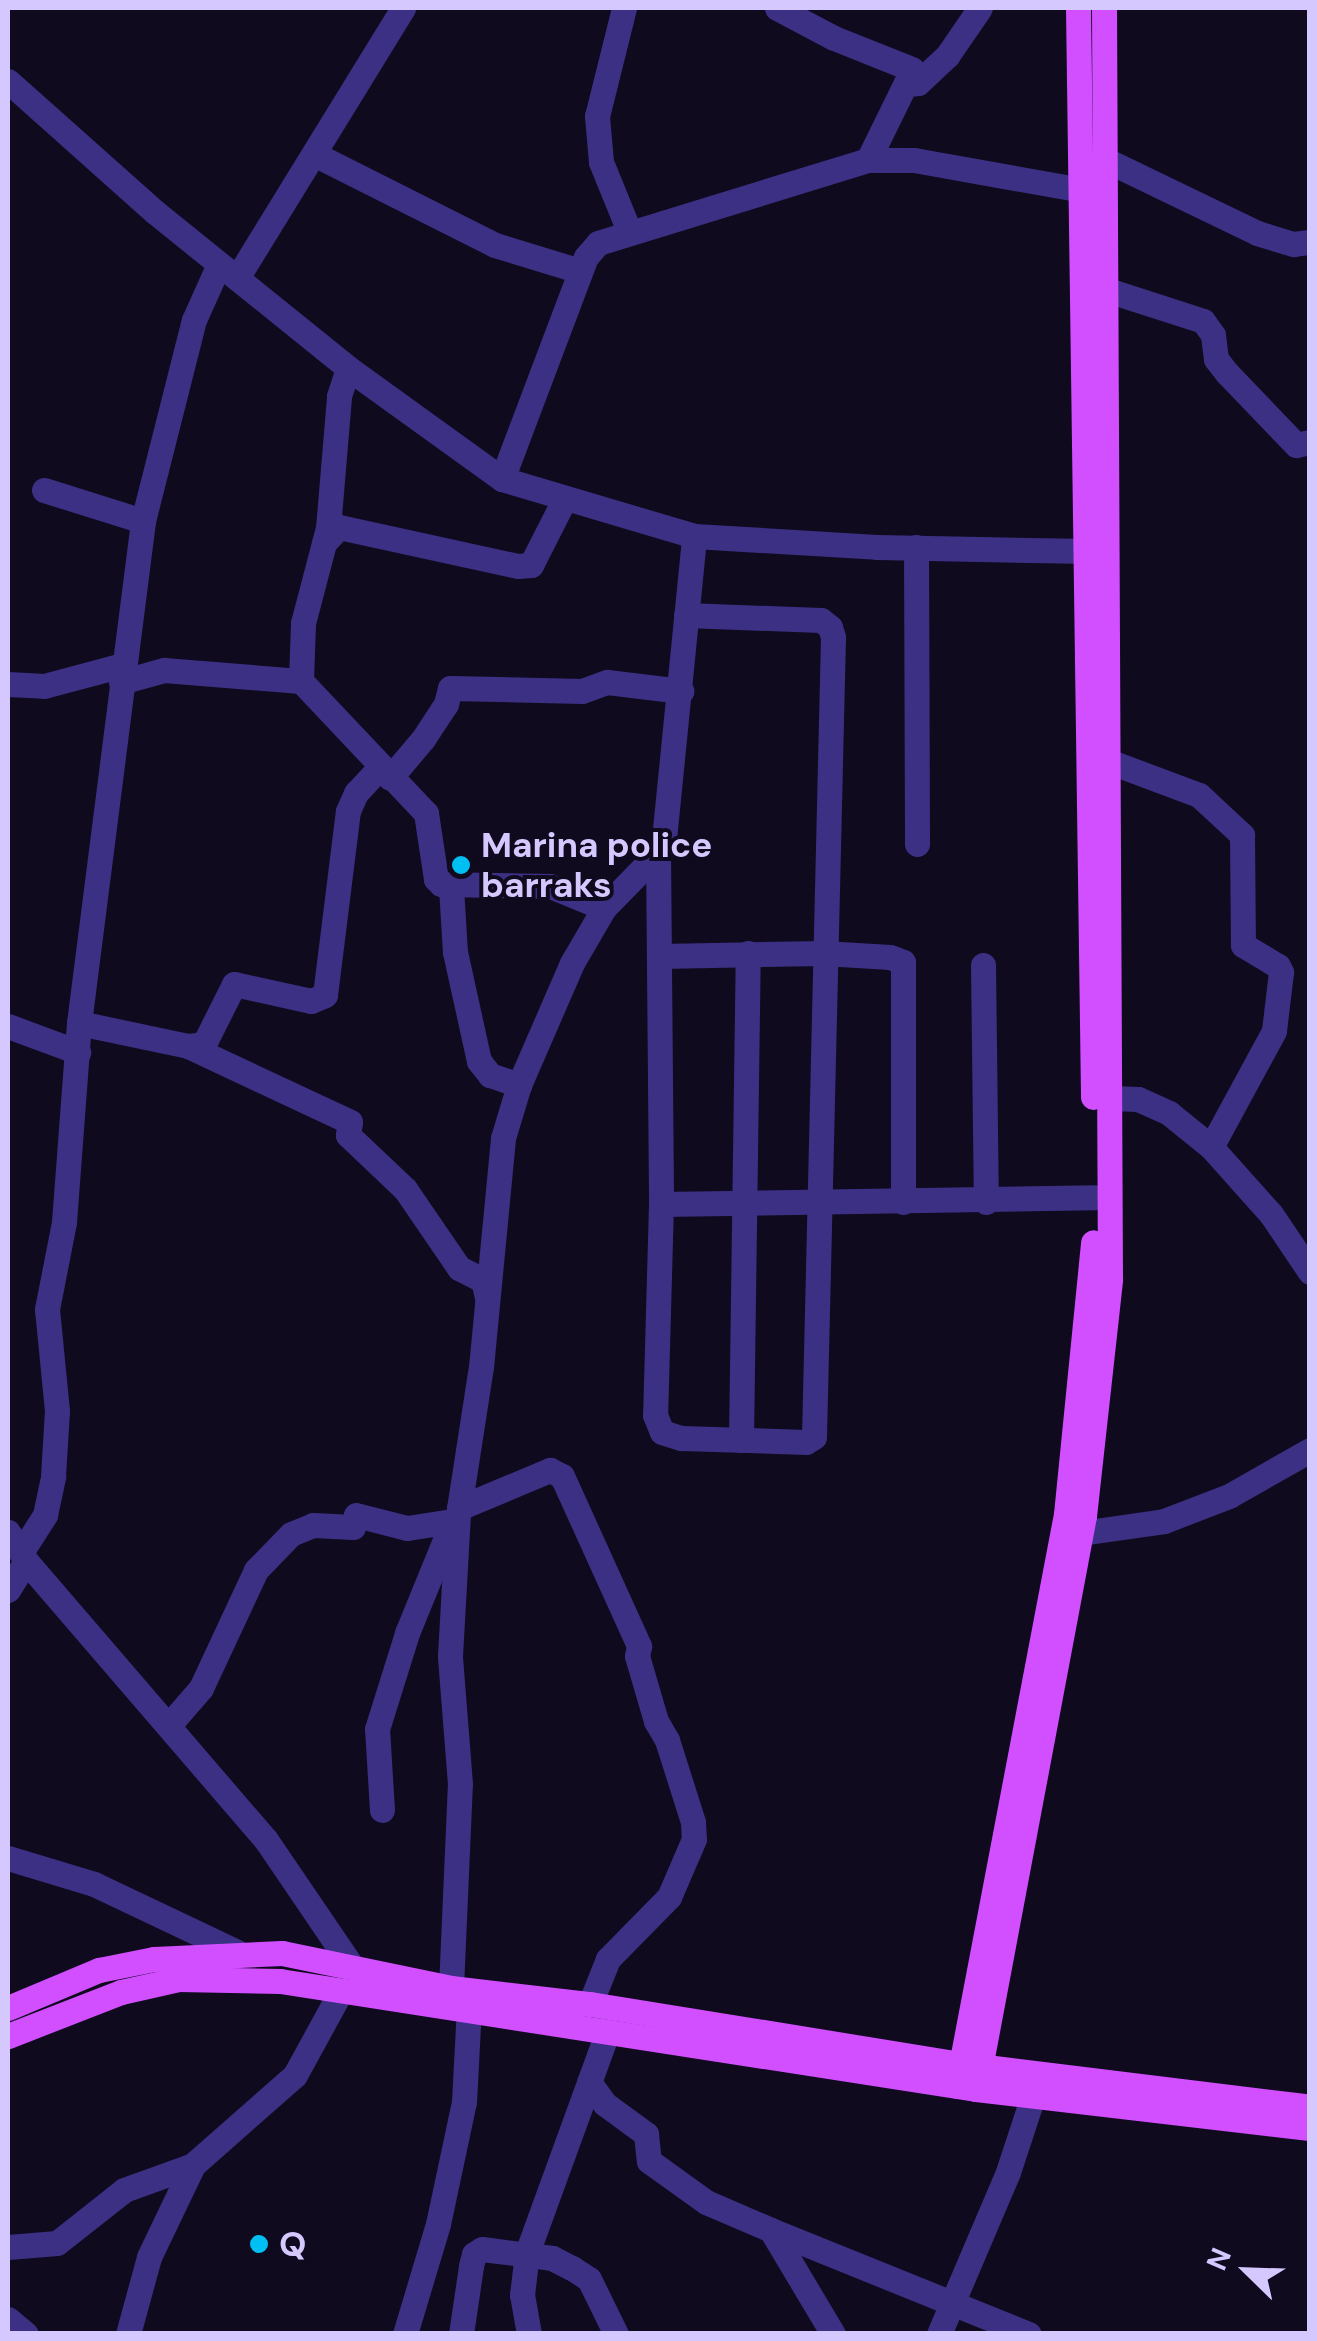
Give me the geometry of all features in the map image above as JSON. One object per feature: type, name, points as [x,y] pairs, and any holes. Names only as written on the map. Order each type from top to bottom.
[{"type":"main road","points":[[910,2056],[944,2046],[981,2020],[1066,1514],[1092,1276],[1088,550],[1078,8]]},
{"type":"main road","points":[[969,2076],[1081,1533],[1110,1279],[1104,8]]},
{"type":"main road","points":[[8,2008],[100,1970],[237,1952],[282,1953],[450,1988],[590,2004],[910,2056],[969,2076]]},
{"type":"main road","points":[[8,2036],[120,1992],[178,1980],[280,1981],[608,2031],[969,2076],[1310,2128]]},
{"type":"main road","points":[[981,2020],[1036,2086],[1310,2107]]},
{"type":"street","points":[[8,1590],[18,1548],[45,1515],[53,1476],[57,1411],[47,1309],[64,1222],[80,1023],[143,521],[194,320],[314,154],[403,8]]},
{"type":"street","points":[[624,8],[597,116],[602,162],[629,231]]},
{"type":"street","points":[[777,8],[834,38],[912,69]]},
{"type":"street","points":[[912,69],[908,84],[918,83],[947,56],[980,8]]},
{"type":"street","points":[[868,160],[912,69]]},
{"type":"street","points":[[14,92],[348,368],[502,479],[694,536],[916,547],[1088,550]]},
{"type":"street","points":[[314,154],[495,245],[580,271]]},
{"type":"street","points":[[502,479],[580,271],[598,243],[868,160],[914,160],[1082,190]]},
{"type":"street","points":[[1106,160],[1256,233],[1293,244],[1310,242]]},
{"type":"street","points":[[1104,289],[1203,321],[1213,334],[1216,359],[1227,373],[1296,445],[1310,442]]},
{"type":"street","points":[[300,682],[302,623],[334,488],[338,396],[348,368]]},
{"type":"street","points":[[44,490],[143,521]]},
{"type":"street","points":[[324,542],[340,527],[518,566],[532,565],[564,498]]},
{"type":"street","points":[[686,615],[821,620],[830,626],[814,1437],[806,1442],[681,1438],[662,1432],[654,1415],[661,1204],[658,851],[681,691],[686,615],[694,536]]},
{"type":"street","points":[[916,547],[916,844]]},
{"type":"street","points":[[8,684],[44,686],[164,670],[300,682],[426,813],[436,879],[450,886],[550,886],[604,908]]},
{"type":"street","points":[[188,1046],[204,1044],[234,984],[312,1001],[325,995],[348,811],[356,793],[423,739],[446,704],[450,688],[582,691],[607,682],[681,691]]},
{"type":"street","points":[[1108,761],[1202,797],[1242,835],[1243,945],[1282,972],[1274,1031],[1211,1147]]},
{"type":"street","points":[[450,1988],[460,1784],[450,1656],[456,1515],[486,1308],[503,1138],[519,1086],[572,964],[604,908],[658,851]]},
{"type":"street","points":[[450,886],[455,952],[479,1061],[490,1075],[519,1086]]},
{"type":"street","points":[[741,1440],[748,953]]},
{"type":"street","points":[[661,956],[823,953],[890,957],[903,962],[903,1202]]},
{"type":"street","points":[[982,964],[986,1202]]},
{"type":"street","points":[[80,1023],[188,1046],[350,1122],[348,1135],[405,1189],[459,1268],[483,1280],[486,1308]]},
{"type":"street","points":[[8,1026],[78,1052]]},
{"type":"street","points":[[1110,1098],[1138,1098],[1211,1147],[1270,1214],[1310,1272]]},
{"type":"street","points":[[661,1204],[986,1202],[1094,1197]]},
{"type":"street","points":[[1081,1533],[1164,1522],[1229,1496],[1310,1450]]},
{"type":"street","points":[[169,1725],[201,1688],[256,1570],[291,1534],[313,1526],[353,1528],[356,1514],[408,1528],[456,1515],[550,1470],[562,1476],[640,1646],[637,1656],[656,1720],[667,1740],[693,1822],[688,1854],[668,1898],[608,1960],[590,2004]]},
{"type":"street","points":[[382,1810],[377,1729],[413,1617],[456,1515]]},
{"type":"street","points":[[18,1548],[266,1840],[351,1965]]},
{"type":"street","points":[[8,1858],[94,1884],[237,1952]]},
{"type":"street","points":[[8,2246],[57,2243],[124,2190],[194,2164],[295,2074],[341,1991]]},
{"type":"street","points":[[405,2334],[438,2224],[464,2102],[468,2008]]},
{"type":"street","points":[[529,2334],[522,2295],[527,2253],[608,2031]]},
{"type":"street","points":[[588,2082],[605,2104],[646,2134],[649,2161],[706,2202],[1030,2334]]},
{"type":"street","points":[[939,2334],[956,2301],[1036,2086]]},
{"type":"street","points":[[128,2334],[149,2257],[194,2164]]},
{"type":"street","points":[[770,2230],[833,2334]]},
{"type":"street","points":[[461,2334],[474,2254],[482,2249],[552,2258],[589,2280],[616,2334]]},
{"type":"street","points":[[8,2318],[26,2334]]},
{"type":"place","name":"Marina police barraks","points":[[461,865]]},
{"type":"place","name":"Q","points":[[259,2244]]}]
